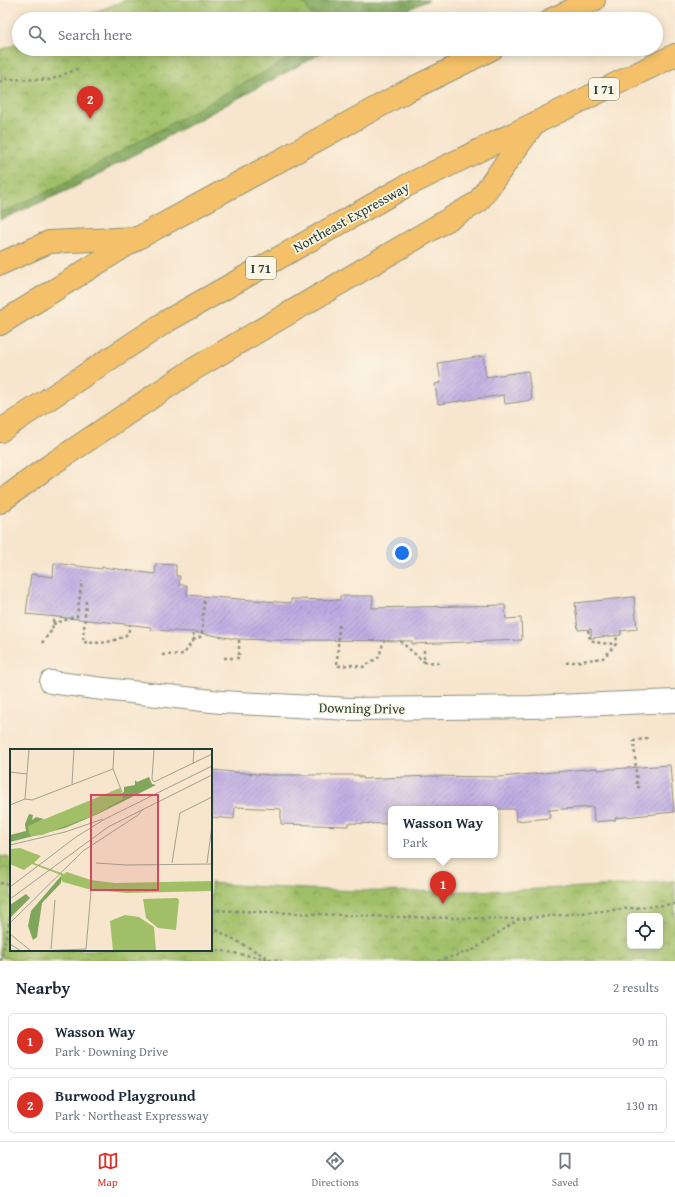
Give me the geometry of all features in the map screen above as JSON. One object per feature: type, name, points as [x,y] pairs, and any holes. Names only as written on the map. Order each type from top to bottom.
[{"type":"highway","points":[[567,12],[594,0]]},
{"type":"highway","name":"Northeast Expressway","points":[[0,431],[167,322],[406,186],[675,55]]},
{"type":"highway","points":[[0,324],[138,238],[405,92],[478,56]]},
{"type":"highway","points":[[0,502],[49,466],[194,370],[478,202],[534,124]]},
{"type":"highway","points":[[0,264],[49,242],[138,238]]},
{"type":"street","name":"Downing Drive","points":[[51,682],[221,702],[343,709],[448,709],[675,701]]},
{"type":"path","points":[[0,82],[6,80],[50,80],[80,68]]},
{"type":"path","points":[[53,624],[77,616],[82,581]]},
{"type":"path","points":[[192,640],[202,636],[204,598]]},
{"type":"path","points":[[86,601],[83,642],[97,644],[115,641],[128,634],[130,625]]},
{"type":"path","points":[[42,643],[52,630],[54,616]]},
{"type":"path","points":[[339,625],[337,666],[351,665],[363,667],[379,657],[384,640]]},
{"type":"path","points":[[588,630],[590,640],[600,643],[616,644]]},
{"type":"path","points":[[162,655],[184,654],[192,640],[192,632]]},
{"type":"path","points":[[566,663],[603,658],[616,644],[617,636]]},
{"type":"path","points":[[224,658],[239,658],[239,639]]},
{"type":"path","points":[[400,641],[424,662],[440,664]]},
{"type":"path","points":[[424,650],[424,662]]},
{"type":"path","points":[[640,788],[637,788],[634,741],[648,738]]},
{"type":"path","points":[[0,883],[10,885]]},
{"type":"path","points":[[212,910],[390,917],[519,919],[675,904]]},
{"type":"path","points":[[1,961],[10,919]]},
{"type":"path","points":[[438,961],[473,950],[519,919]]},
{"type":"path","points":[[212,928],[270,959]]},
{"type":"path","points":[[212,949],[282,961]]},
{"type":"green space","points":[[125,0],[302,0],[309,12],[95,12]]},
{"type":"green space","points":[[280,0],[429,0],[402,12],[262,12]]},
{"type":"green space","points":[[12,46],[12,56],[293,56],[55,188],[0,213],[0,50]]},
{"type":"green space","points":[[187,56],[316,56],[73,188],[0,220],[0,166]]},
{"type":"green space","points":[[0,856],[10,858],[10,951],[212,951],[212,883],[327,890],[443,891],[559,888],[675,881],[675,961],[22,961],[0,957]]},
{"type":"building","points":[[483,356],[486,377],[528,371],[532,400],[505,404],[504,395],[438,404],[435,384],[441,383],[438,363]]},
{"type":"building","points":[[54,563],[102,569],[102,567],[155,574],[156,564],[176,565],[176,576],[180,576],[179,585],[187,585],[187,595],[291,603],[291,599],[340,600],[340,596],[373,596],[372,608],[505,605],[506,619],[521,618],[522,640],[412,644],[412,641],[306,641],[236,639],[193,632],[151,630],[151,627],[26,614],[31,574],[53,577]]},
{"type":"building","points":[[634,597],[637,629],[620,631],[621,635],[591,638],[591,629],[578,630],[575,603]]},
{"type":"building","points":[[670,765],[674,812],[615,818],[616,820],[594,822],[593,807],[549,810],[550,818],[516,821],[515,809],[498,809],[498,806],[388,806],[388,824],[348,823],[348,826],[281,824],[281,809],[235,807],[234,819],[212,817],[212,770],[268,775],[359,775],[359,777],[363,777],[363,779],[429,776],[500,777],[597,768],[597,770]]},
{"type":"place","name":"Burwood Playground","points":[[90,119]]},
{"type":"place","name":"Wasson Way","points":[[443,904]]}]
